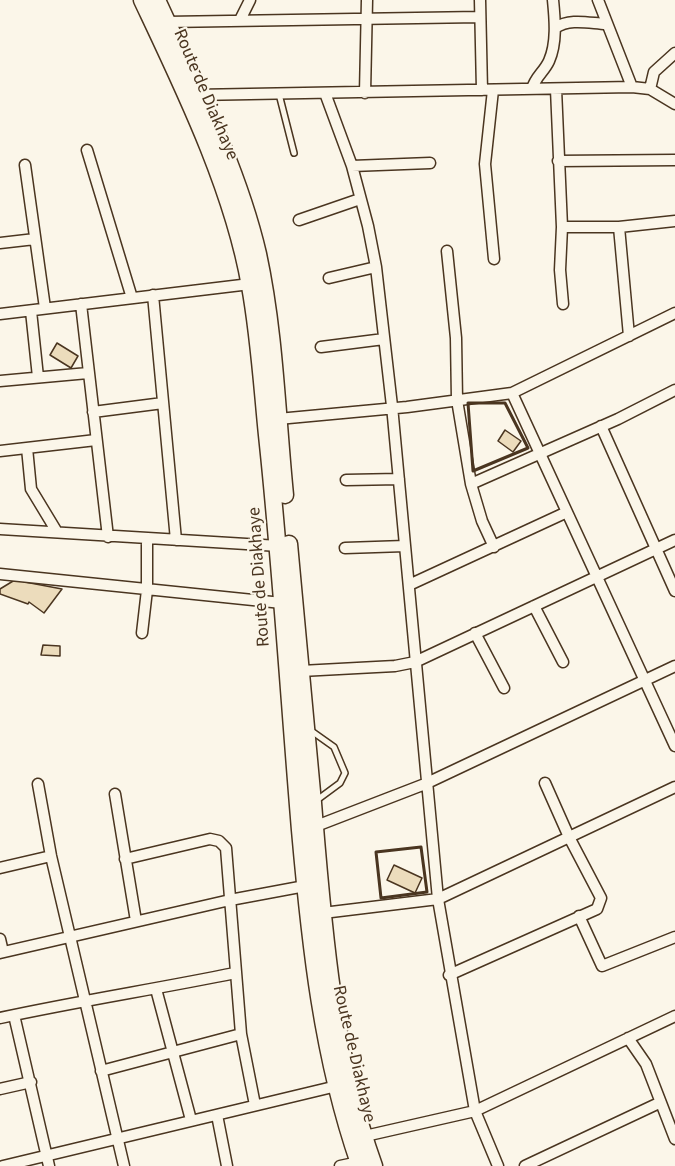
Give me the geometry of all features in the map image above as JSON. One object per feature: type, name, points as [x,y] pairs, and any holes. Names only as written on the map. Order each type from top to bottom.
[{"type":"main road","name":"Route de Diakhaye","points":[[142,0],[194,96],[244,207],[257,252],[268,312],[313,804],[308,829],[305,886],[323,1022],[365,1136],[364,1164]]},
{"type":"main road","name":"Route de Diakhaye","points":[[157,0],[194,96],[250,284],[279,546],[282,603],[308,829],[323,913],[344,1084],[364,1164]]},
{"type":"street","points":[[240,20],[250,0]]},
{"type":"street","points":[[366,93],[367,0]]},
{"type":"street","points":[[480,0],[479,17],[488,90],[485,164],[494,260]]},
{"type":"street","points":[[532,89],[535,80],[550,60],[555,28],[554,0]]},
{"type":"street","points":[[598,0],[632,87]]},
{"type":"street","points":[[167,22],[479,17]]},
{"type":"street","points":[[555,28],[563,23],[573,22],[606,24]]},
{"type":"street","points":[[650,89],[654,72],[675,53]]},
{"type":"street","points":[[194,96],[632,87],[650,89],[675,104]]},
{"type":"street","points":[[556,89],[562,227],[560,270],[563,304]]},
{"type":"street","points":[[325,93],[352,166],[376,267],[392,406],[438,899],[449,975],[475,1111],[498,1166]]},
{"type":"street","points":[[87,150],[132,298]]},
{"type":"street","points":[[558,161],[675,160]]},
{"type":"street","points":[[352,166],[430,163]]},
{"type":"street","points":[[24,165],[45,308]]},
{"type":"street","points":[[299,220],[360,199]]},
{"type":"street","points":[[562,227],[619,227],[675,221]]},
{"type":"street","points":[[619,227],[628,336]]},
{"type":"street","points":[[0,243],[35,239]]},
{"type":"street","points":[[447,250],[456,338],[457,400],[471,484],[482,521],[494,547]]},
{"type":"street","points":[[329,278],[376,267]]},
{"type":"street","points":[[0,314],[250,284]]},
{"type":"street","points":[[153,295],[176,540]]},
{"type":"street","points":[[81,304],[108,537]]},
{"type":"street","points":[[31,310],[38,377]]},
{"type":"street","points":[[278,419],[368,412],[392,406],[512,393],[675,313]]},
{"type":"street","points":[[321,347],[384,339]]},
{"type":"street","points":[[0,381],[88,373]]},
{"type":"street","points":[[471,484],[675,390]]},
{"type":"street","points":[[512,393],[675,746]]},
{"type":"street","points":[[93,412],[163,403]]},
{"type":"street","points":[[601,426],[675,591]]},
{"type":"street","points":[[0,451],[96,440]]},
{"type":"street","points":[[27,448],[31,489],[57,532]]},
{"type":"street","points":[[346,480],[399,479]]},
{"type":"street","points":[[409,585],[567,513]]},
{"type":"street","points":[[0,529],[279,546]]},
{"type":"street","points":[[142,633],[147,590],[147,539]]},
{"type":"street","points":[[301,671],[395,666],[415,662],[675,540]]},
{"type":"street","points":[[345,548],[405,546]]},
{"type":"street","points":[[0,574],[282,603]]},
{"type":"street","points":[[534,606],[563,662]]},
{"type":"street","points":[[475,633],[504,687]]},
{"type":"street","points":[[308,829],[426,784],[675,666]]},
{"type":"street","points":[[449,975],[461,972],[597,909],[601,898],[569,837],[545,783]]},
{"type":"street","points":[[38,784],[51,856],[124,1166]]},
{"type":"street","points":[[323,913],[438,899],[675,787]]},
{"type":"street","points":[[115,794],[136,921]]},
{"type":"street","points":[[125,859],[210,839],[219,841],[226,848],[241,1034],[255,1106]]},
{"type":"street","points":[[0,868],[51,856]]},
{"type":"street","points":[[0,939],[1,952],[230,900],[305,886]]},
{"type":"street","points":[[579,916],[602,966],[675,936]]},
{"type":"street","points":[[0,1018],[84,999],[156,989],[235,973]]},
{"type":"street","points":[[156,989],[191,1120]]},
{"type":"street","points":[[14,1015],[47,1161]]},
{"type":"street","points":[[365,1136],[475,1111],[675,1016]]},
{"type":"street","points":[[101,1071],[241,1034]]},
{"type":"street","points":[[628,1038],[646,1064],[659,1103],[675,1139]]},
{"type":"street","points":[[0,1089],[30,1082]]},
{"type":"street","points":[[3,1166],[47,1161],[117,1137],[344,1084]]},
{"type":"street","points":[[525,1166],[659,1103]]},
{"type":"street","points":[[217,1115],[227,1166]]},
{"type":"street","points":[[340,1166],[364,1164]]},
{"type":"lane","points":[[279,94],[294,153]]},
{"type":"lane","points":[[306,728],[334,747],[345,774],[340,783],[313,804]]},
{"type":"building","points":[[57,343],[78,356],[71,368],[50,355]]},
{"type":"building","points":[[505,430],[521,441],[513,452],[498,441]]},
{"type":"building","points":[[18,578],[25,582],[62,589],[44,613],[29,602],[28,604],[0,594],[0,589]]},
{"type":"building","points":[[43,645],[60,646],[60,656],[41,655]]},
{"type":"building","points":[[394,865],[422,878],[415,893],[387,880]]},
{"type":"wall","points":[[468,403],[505,403],[528,448],[473,471],[468,403]]},
{"type":"wall","points":[[421,847],[427,892],[381,898],[376,852],[421,847]]}]
